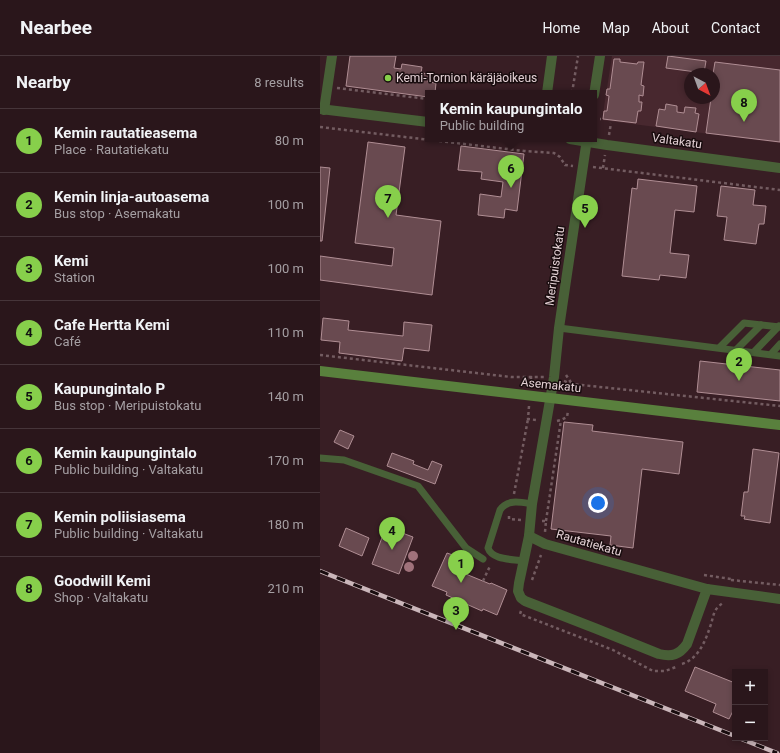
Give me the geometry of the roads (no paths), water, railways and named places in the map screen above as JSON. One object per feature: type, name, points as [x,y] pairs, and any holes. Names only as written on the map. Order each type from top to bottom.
[{"type":"main road","name":"Asemakatu","points":[[320,371],[780,425]]},
{"type":"street","points":[[332,56],[328,87],[322,110],[425,122]]},
{"type":"street","points":[[547,90],[552,56]]},
{"type":"street","points":[[595,90],[600,56]]},
{"type":"street","name":"Valtakatu","points":[[597,141],[780,168]]},
{"type":"street","name":"Meripuistokatu","points":[[550,398],[587,142]]},
{"type":"street","points":[[550,398],[532,504],[529,536],[519,583],[518,591],[521,598],[525,601],[668,657],[676,655],[682,651],[687,644],[707,589]]},
{"type":"street","name":"Rautatiekatu","points":[[529,536],[545,544],[707,589],[780,599]]},
{"type":"lane","points":[[720,347],[744,324],[779,327]]},
{"type":"lane","points":[[737,350],[762,325]]},
{"type":"lane","points":[[754,352],[779,327]]},
{"type":"lane","points":[[559,328],[720,347],[780,356]]},
{"type":"lane","points":[[771,354],[780,344]]},
{"type":"lane","points":[[320,458],[344,460],[418,486],[466,548],[483,560]]},
{"type":"lane","points":[[523,561],[494,556],[490,553],[488,548],[503,505],[510,502],[532,504]]},
{"type":"railway","points":[[320,571],[732,735]]},
{"type":"railway","points":[[747,741],[777,753]]},
{"type":"place","name":"Kemi-Tornion käräjäoikeus","points":[[388,78]]},
{"type":"place","name":"Goodwill Kemi","points":[[744,122]]},
{"type":"place","name":"Kemin kaupungintalo","points":[[511,188]]},
{"type":"place","name":"Kemin poliisiasema","points":[[388,218]]},
{"type":"place","name":"Kaupungintalo P","points":[[585,228]]},
{"type":"place","name":"Kemin linja-autoasema","points":[[739,381]]},
{"type":"place","name":"Cafe Hertta Kemi","points":[[392,550]]},
{"type":"place","name":"Kemin rautatieasema","points":[[461,583]]},
{"type":"place","name":"Kemi","points":[[456,630]]}]
